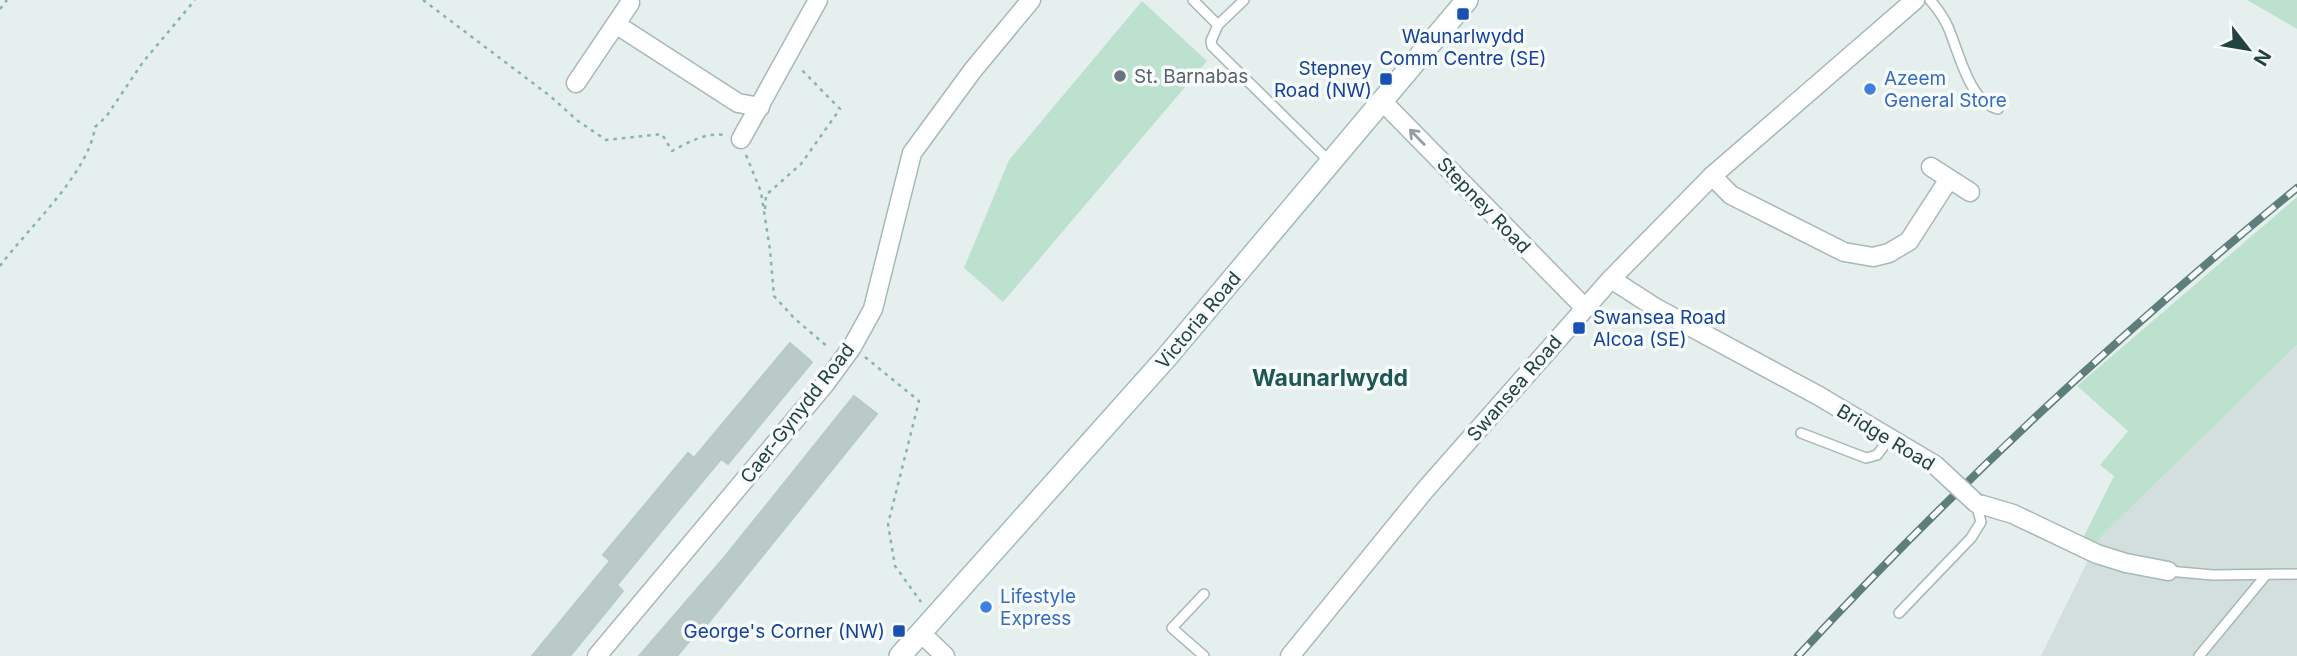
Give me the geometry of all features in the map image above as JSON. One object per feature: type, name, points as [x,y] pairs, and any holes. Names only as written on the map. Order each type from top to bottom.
[{"type":"main road","name":"Victoria Road","points":[[928,627],[1166,358],[1467,0]]},
{"type":"main road","points":[[900,656],[928,627]]},
{"type":"street","points":[[738,143],[818,0]]},
{"type":"street","name":"Caer-Gynydd Road","points":[[597,656],[825,384],[847,353],[873,309],[912,153],[973,70],[1031,0]]},
{"type":"street","points":[[576,83],[630,3]]},
{"type":"street","name":"Swansea Road","points":[[1290,656],[1425,490],[1611,279],[1712,176],[1906,3]]},
{"type":"street","points":[[617,24],[738,103],[760,107]]},
{"type":"street","name":"Stepney Road","points":[[1382,102],[1585,308]]},
{"type":"street","points":[[1931,167],[1970,192]]},
{"type":"street","points":[[1712,176],[1731,195],[1844,252],[1873,257],[1889,253],[1909,241],[1949,179]]},
{"type":"street","name":"Bridge Road","points":[[1611,279],[1935,465],[1976,503],[2013,514],[2097,554],[2126,564],[2168,571]]},
{"type":"street","points":[[928,627],[945,656]]},
{"type":"lane","points":[[1193,0],[1218,25]]},
{"type":"lane","points":[[1244,0],[1218,25],[1210,41],[1212,46],[1331,164]]},
{"type":"lane","points":[[1930,0],[1949,29],[1974,89],[1984,103],[1998,109]]},
{"type":"lane","points":[[1801,433],[1866,458],[1877,456],[1890,438]]},
{"type":"lane","points":[[1899,613],[1971,538],[1982,522],[1976,503]]},
{"type":"lane","points":[[2168,571],[2213,575],[2297,574]]},
{"type":"lane","points":[[2199,656],[2266,575]]},
{"type":"lane","points":[[1204,594],[1172,628],[1204,656]]},
{"type":"path","points":[[0,9],[7,0]]},
{"type":"path","points":[[0,266],[76,171],[93,141],[95,127],[106,117],[144,62],[195,0]]},
{"type":"path","points":[[423,0],[550,96],[578,121],[607,140],[662,134],[672,150],[717,134],[738,143],[761,192],[774,296],[794,318],[919,401],[888,524],[895,566],[928,627]]},
{"type":"path","points":[[765,213],[766,195],[801,164],[840,109],[788,55]]},
{"type":"shaded area","points":[[2297,345],[2297,656],[2041,656],[2100,536]]},
{"type":"green space","points":[[2247,0],[2297,0],[2297,29]]},
{"type":"green space","points":[[1142,1],[1207,61],[1003,302],[964,268],[1009,160]]},
{"type":"green space","points":[[2297,197],[2297,345],[2101,536],[2095,546],[2082,540],[2114,476],[2100,465],[2128,431],[2077,386]]},
{"type":"building","points":[[790,343],[812,362],[728,464],[721,459],[672,518],[617,585],[623,591],[570,656],[532,656],[610,561],[603,555],[688,453],[694,458]]},
{"type":"building","points":[[854,396],[877,414],[700,633],[697,632],[677,656],[639,656],[723,559]]},
{"type":"railway","points":[[1798,656],[1917,532],[2039,413],[2166,299],[2297,188]]},
{"type":"place","name":"Waunarlwydd Comm Centre (SE)","points":[[1463,14]]},
{"type":"place","name":"St. Barnabas","points":[[1120,76]]},
{"type":"place","name":"Stepney Road (NW)","points":[[1386,79]]},
{"type":"place","name":"Azeem General Store","points":[[1870,89]]},
{"type":"place","name":"Swansea Road Alcoa (SE)","points":[[1579,328]]},
{"type":"place","name":"Lifestyle Express","points":[[986,607]]},
{"type":"place","name":"George's Corner (NW)","points":[[899,631]]},
{"type":"district","name":"Waunarlwydd","points":[[1330,378]]}]
